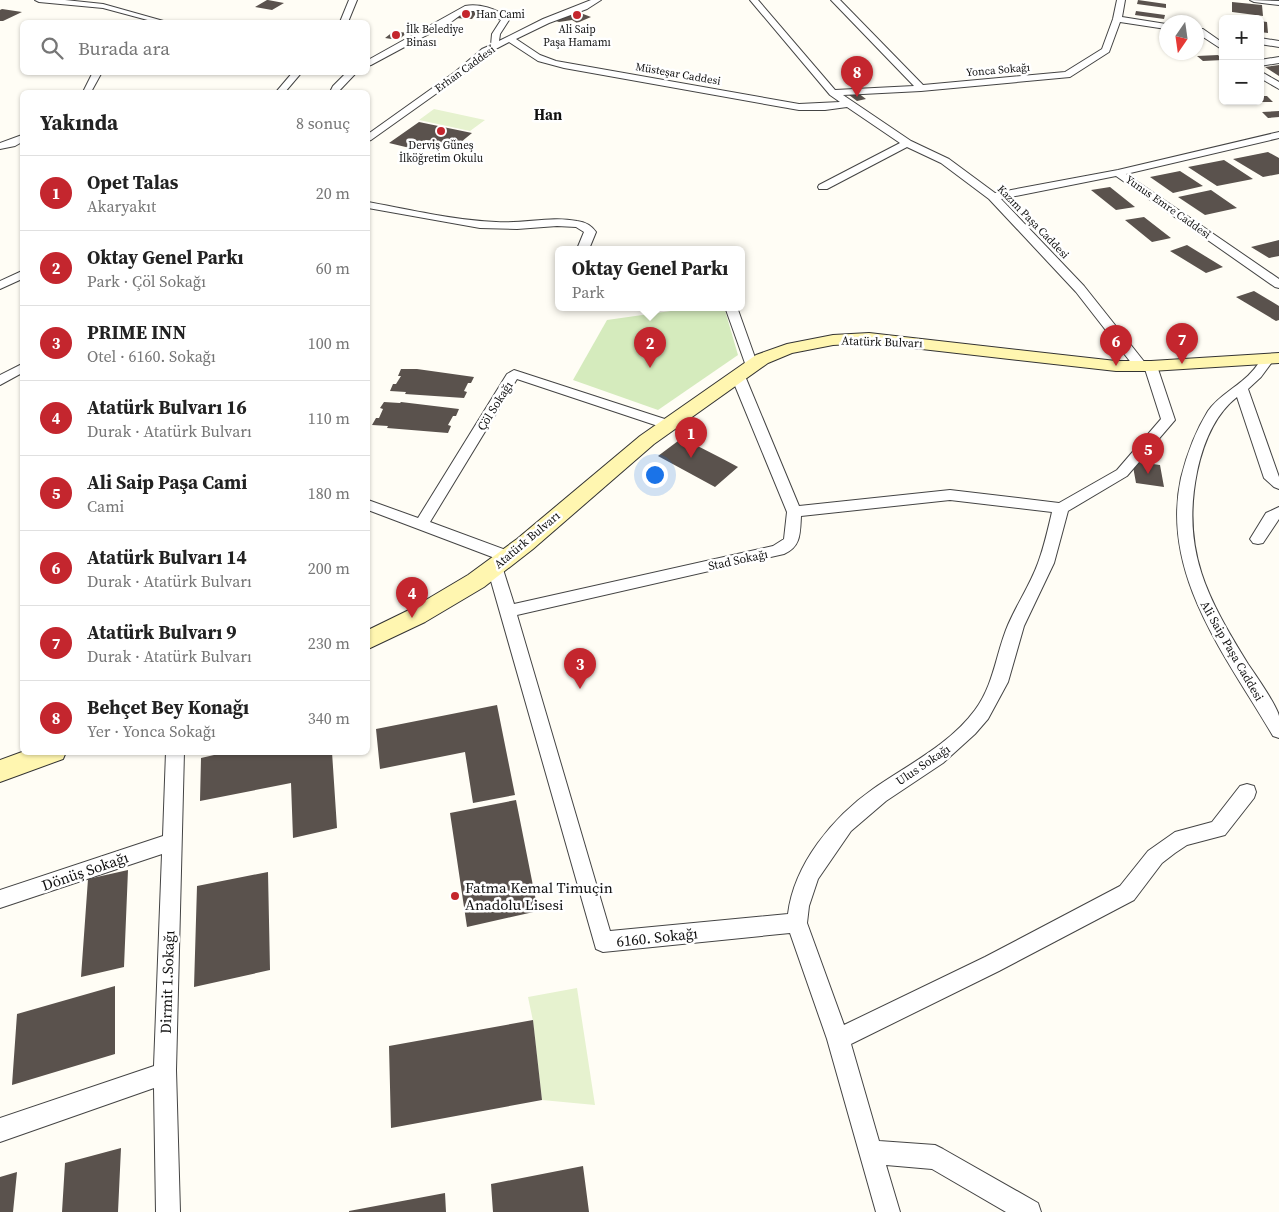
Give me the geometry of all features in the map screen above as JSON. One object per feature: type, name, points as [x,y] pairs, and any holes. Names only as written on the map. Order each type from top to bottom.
[{"type":"main road","name":"Atatürk Bulvarı","points":[[370,639],[448,599],[502,562],[598,480],[669,425],[762,359],[787,349],[815,342],[851,338],[917,342],[1099,365],[1146,366],[1274,358]]},
{"type":"main road","points":[[0,771],[45,755]]},
{"type":"street","points":[[39,0],[103,6],[156,20]]},
{"type":"street","points":[[345,20],[353,0]]},
{"type":"street","name":"Erhan Caddesi","points":[[370,137],[458,74],[485,51],[597,0]]},
{"type":"street","name":"Kazım Paşa Caddesi","points":[[754,0],[833,93],[908,143],[945,161],[993,197],[1080,288],[1146,366]]},
{"type":"street","points":[[835,0],[921,88]]},
{"type":"street","name":"Yonca Sokağı","points":[[833,93],[921,88],[1067,75],[1106,50],[1117,19],[1121,0]]},
{"type":"street","points":[[1254,0],[1279,3]]},
{"type":"street","points":[[370,62],[448,20],[459,10],[466,8],[483,9],[505,20],[496,31],[494,38],[496,46]]},
{"type":"street","points":[[1117,19],[1159,25]]},
{"type":"street","points":[[1204,32],[1219,34]]},
{"type":"street","points":[[1204,35],[1219,45]]},
{"type":"street","name":"Müsteşar Caddesi","points":[[509,39],[552,63],[572,67],[799,107],[825,107],[849,104]]},
{"type":"street","points":[[1264,42],[1279,44]]},
{"type":"street","points":[[1264,62],[1279,60]]},
{"type":"street","points":[[89,90],[92,78],[95,75]]},
{"type":"street","points":[[282,90],[295,75]]},
{"type":"street","points":[[335,90],[350,75]]},
{"type":"street","points":[[1264,77],[1279,86]]},
{"type":"street","name":"Yunus Emre Caddesi","points":[[1118,172],[1279,135]]},
{"type":"street","points":[[0,146],[12,144],[20,139]]},
{"type":"street","points":[[823,187],[908,143]]},
{"type":"street","points":[[993,197],[1118,172]]},
{"type":"street","name":"Yunus Emre Caddesi","points":[[1118,172],[1279,284]]},
{"type":"street","points":[[370,205],[480,224],[511,226],[568,222],[580,224],[590,232],[584,246]]},
{"type":"street","points":[[0,285],[20,276]]},
{"type":"street","name":"Stad Sokağı","points":[[508,611],[780,550],[792,540],[794,512],[745,371],[732,311]]},
{"type":"street","name":"Ali Saip Paşa Caddesi","points":[[1274,358],[1216,409],[1197,448],[1184,498],[1184,533],[1192,572],[1210,615],[1279,731]]},
{"type":"street","points":[[794,512],[950,495],[1061,508],[1122,473],[1168,420],[1146,366]]},
{"type":"street","points":[[0,381],[20,369]]},
{"type":"street","name":"Çöl Sokağı","points":[[421,525],[514,374],[669,425]]},
{"type":"street","points":[[1241,388],[1271,478],[1279,484]]},
{"type":"street","points":[[370,506],[421,525],[502,562]]},
{"type":"street","name":"Ulus Sokağı","points":[[797,923],[801,897],[809,875],[830,842],[844,825],[879,794],[937,758],[954,744],[969,730],[987,706],[1000,682],[1010,654],[1016,626],[1046,562],[1061,508]]},
{"type":"street","points":[[1258,539],[1271,517],[1279,512]]},
{"type":"street","name":"6160. Sokağı","points":[[502,562],[508,611],[603,942],[797,923]]},
{"type":"street","points":[[0,1130],[164,1073],[175,755]]},
{"type":"street","name":"Dirmit 1.Sokağı","points":[[168,1212],[164,1073],[175,755]]},
{"type":"street","points":[[838,1039],[984,968],[1115,901],[1127,893],[1155,856],[1168,846],[1182,838],[1218,829],[1247,792]]},
{"type":"street","name":"Dönüş Sokağı","points":[[0,899],[171,842]]},
{"type":"street","points":[[797,923],[838,1039],[888,1212]]},
{"type":"street","points":[[872,1152],[935,1158],[1029,1212]]},
{"type":"green space","points":[[434,109],[485,120],[470,131],[419,120]]},
{"type":"green space","points":[[671,311],[725,311],[738,355],[658,410],[573,380],[607,320]]},
{"type":"green space","points":[[577,988],[595,1105],[542,1100],[533,1021],[528,997]]},
{"type":"building","points":[[267,0],[284,3],[272,10],[255,7]]},
{"type":"building","points":[[1138,0],[1166,4],[1166,8],[1137,4]]},
{"type":"building","points":[[1232,2],[1262,5],[1263,15],[1255,15],[1232,12]]},
{"type":"building","points":[[0,10],[22,12],[0,21]]},
{"type":"building","name":"Han Cami","points":[[460,10],[478,11],[472,19],[454,18]]},
{"type":"building","points":[[1136,11],[1165,15],[1159,15],[1159,18],[1135,15]]},
{"type":"building","name":"Ali Saip Paşa Hamamı","points":[[578,12],[591,17],[577,23],[572,20],[559,22],[553,20]]},
{"type":"building","points":[[1264,22],[1267,22],[1268,33],[1264,32]]},
{"type":"building","name":"İlk Belediye Binası","points":[[394,31],[407,33],[398,40],[385,38]]},
{"type":"building","points":[[1218,55],[1219,60],[1203,61],[1204,56]]},
{"type":"building","points":[[1279,65],[1279,76],[1265,67]]},
{"type":"building","points":[[858,93],[866,99],[857,101],[849,95]]},
{"type":"building","points":[[1264,96],[1267,96],[1273,102],[1264,102]]},
{"type":"building","points":[[1279,111],[1279,117],[1268,118],[1262,112]]},
{"type":"building","points":[[419,122],[472,133],[455,147],[426,140],[414,149],[389,143]]},
{"type":"building","points":[[1268,152],[1279,158],[1279,174],[1263,177],[1233,159]]},
{"type":"building","points":[[1224,160],[1253,179],[1217,186],[1188,167]]},
{"type":"building","points":[[1180,171],[1203,186],[1173,193],[1150,177]]},
{"type":"building","points":[[1110,187],[1135,207],[1116,210],[1091,190]]},
{"type":"building","points":[[1211,190],[1237,208],[1205,215],[1178,197]]},
{"type":"building","points":[[1144,217],[1171,238],[1152,242],[1125,220]]},
{"type":"building","points":[[1279,240],[1279,256],[1269,258],[1251,247]]},
{"type":"building","points":[[1187,245],[1223,267],[1206,273],[1170,251]]},
{"type":"building","points":[[1254,291],[1279,306],[1279,320],[1276,321],[1236,297]]},
{"type":"building","points":[[401,369],[417,369],[474,377],[464,391],[467,392],[464,398],[405,394],[406,392],[390,391],[393,384],[396,384],[401,376],[398,376]]},
{"type":"building","points":[[384,402],[401,402],[459,409],[448,425],[451,426],[448,433],[372,425],[376,418],[379,418],[383,409],[380,408]]},
{"type":"building","points":[[682,438],[738,467],[715,487],[658,456]]},
{"type":"building","points":[[1132,461],[1160,465],[1164,487],[1136,483]]},
{"type":"building","points":[[497,705],[515,795],[473,803],[465,752],[380,769],[376,729]]},
{"type":"building","points":[[214,755],[332,755],[337,828],[293,838],[291,783],[200,801],[201,758]]},
{"type":"building","points":[[516,800],[538,911],[467,927],[450,813]]},
{"type":"building","points":[[128,870],[124,967],[81,977],[88,879]]},
{"type":"building","points":[[268,872],[270,970],[194,987],[197,886]]},
{"type":"building","points":[[115,986],[115,1054],[12,1085],[17,1014]]},
{"type":"building","points":[[533,1020],[542,1100],[391,1128],[389,1046]]},
{"type":"building","points":[[121,1148],[118,1212],[62,1212],[65,1163]]},
{"type":"building","points":[[583,1166],[589,1212],[493,1212],[491,1184]]},
{"type":"building","points":[[17,1172],[13,1212],[0,1212],[0,1177]]},
{"type":"building","points":[[445,1193],[446,1212],[349,1212],[349,1211]]},
{"type":"place","name":"Han Cami","points":[[466,14]]},
{"type":"place","name":"Ali Saip Paşa Hamamı","points":[[577,15]]},
{"type":"place","name":"İlk Belediye Binası","points":[[396,35]]},
{"type":"place","name":"Behçet Bey Konağı","points":[[857,97]]},
{"type":"place","name":"Derviş Güneş İlköğretim Okulu","points":[[441,131]]},
{"type":"place","name":"Atatürk Bulvarı 9","points":[[1182,364]]},
{"type":"place","name":"Atatürk Bulvarı 14","points":[[1116,366]]},
{"type":"place","name":"Oktay Genel Parkı","points":[[650,368]]},
{"type":"place","name":"Opet Talas","points":[[691,458]]},
{"type":"place","name":"Ali Saip Paşa Cami","points":[[1148,474]]},
{"type":"place","name":"Atatürk Bulvarı 16","points":[[412,618]]},
{"type":"place","name":"PRIME INN","points":[[580,689]]},
{"type":"place","name":"Fatma Kemal Timuçin Anadolu Lisesi","points":[[455,896]]},
{"type":"district","name":"Han","points":[[548,114]]}]
